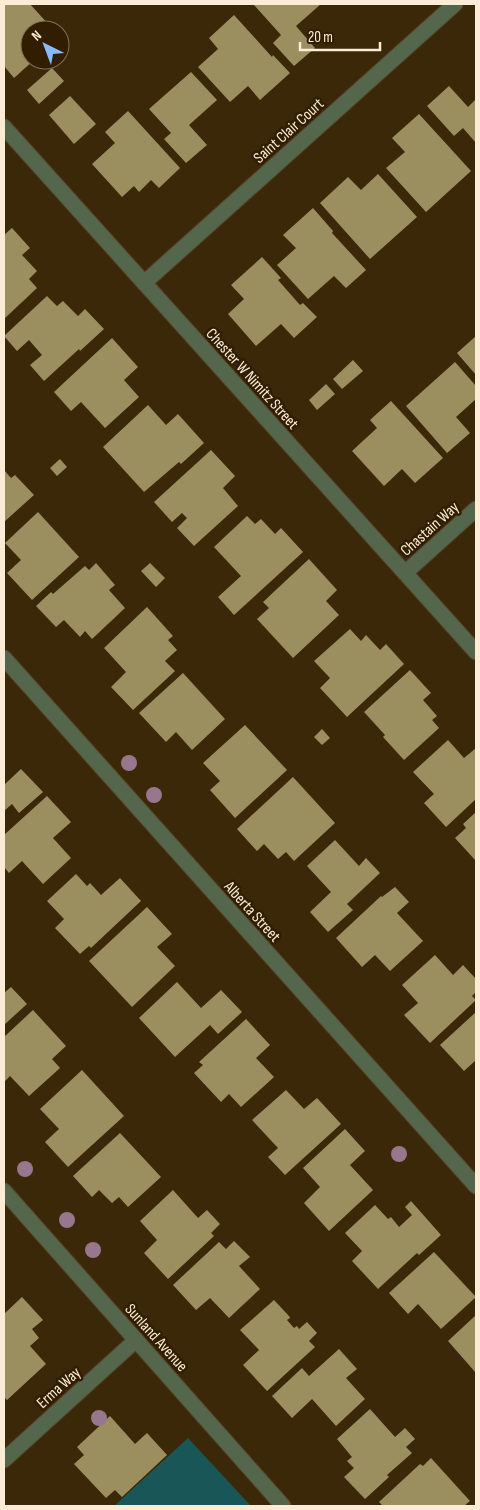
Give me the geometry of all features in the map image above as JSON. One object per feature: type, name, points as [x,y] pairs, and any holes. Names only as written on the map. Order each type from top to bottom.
[{"type":"street","name":"Saint Clair Court","points":[[144,283],[455,4]]},
{"type":"street","name":"Chester W Nimitz Street","points":[[4,127],[476,652]]},
{"type":"street","name":"Chastain Way","points":[[405,573],[476,509]]},
{"type":"street","name":"Alberta Street","points":[[4,658],[476,1186]]},
{"type":"street","name":"Sunland Avenue","points":[[4,1192],[283,1506]]},
{"type":"street","name":"Erma Way","points":[[4,1460],[136,1340]]},
{"type":"water","points":[[188,1438],[251,1506],[114,1506]]},
{"type":"building","points":[[4,4],[30,4],[44,20],[20,20],[20,70],[23,70],[14,78],[4,66]]},
{"type":"building","points":[[253,4],[321,4],[296,26],[315,48],[294,66],[273,43],[281,35]]},
{"type":"building","points":[[234,15],[272,57],[273,55],[290,73],[260,100],[248,86],[230,102],[198,67],[218,49],[209,38]]},
{"type":"building","points":[[50,70],[54,70],[64,81],[39,104],[27,90]]},
{"type":"building","points":[[191,72],[217,100],[189,125],[207,145],[186,163],[164,139],[171,133],[149,109]]},
{"type":"building","points":[[449,86],[468,107],[476,99],[476,143],[463,128],[454,136],[427,106]]},
{"type":"building","points":[[70,96],[96,124],[74,144],[49,115]]},
{"type":"building","points":[[128,111],[180,168],[159,188],[151,180],[139,192],[134,186],[122,197],[92,164],[115,143],[105,132]]},
{"type":"building","points":[[419,114],[471,171],[426,212],[386,168],[405,152],[392,138]]},
{"type":"building","points":[[378,174],[417,217],[370,259],[320,203],[348,177],[361,190]]},
{"type":"building","points":[[313,208],[333,231],[332,233],[366,270],[346,288],[334,276],[308,299],[277,265],[296,248],[283,235]]},
{"type":"building","points":[[12,228],[30,248],[22,255],[37,271],[29,279],[37,288],[4,319],[4,235]]},
{"type":"building","points":[[262,257],[281,278],[278,280],[300,305],[303,303],[317,317],[294,338],[281,324],[256,346],[228,314],[244,299],[231,285]]},
{"type":"building","points":[[47,296],[57,306],[63,301],[78,316],[85,309],[104,329],[44,381],[30,365],[42,355],[29,340],[17,351],[4,336]]},
{"type":"building","points":[[476,336],[476,375],[457,353]]},
{"type":"building","points":[[112,338],[138,367],[124,380],[139,397],[105,428],[81,402],[71,411],[54,392]]},
{"type":"building","points":[[353,360],[363,371],[342,389],[333,379]]},
{"type":"building","points":[[455,362],[476,386],[476,399],[456,417],[470,433],[447,453],[406,406]]},
{"type":"building","points":[[326,384],[335,394],[317,410],[309,400]]},
{"type":"building","points":[[391,401],[443,458],[415,483],[402,469],[384,486],[352,451],[377,428],[370,420]]},
{"type":"building","points":[[148,405],[166,425],[178,414],[204,443],[181,464],[179,462],[144,492],[103,447]]},
{"type":"building","points":[[211,450],[235,476],[223,488],[238,506],[194,546],[177,528],[187,518],[182,513],[172,522],[154,502]]},
{"type":"building","points":[[60,459],[67,467],[57,476],[50,468]]},
{"type":"building","points":[[4,470],[11,478],[15,475],[34,495],[4,522]]},
{"type":"building","points":[[38,512],[79,557],[32,600],[7,573],[21,560],[5,543]]},
{"type":"building","points":[[247,516],[255,524],[261,519],[275,534],[281,528],[303,552],[234,615],[218,597],[241,576],[214,547]]},
{"type":"building","points":[[309,559],[337,590],[326,601],[339,615],[293,658],[257,619],[269,608],[263,602]]},
{"type":"building","points":[[96,563],[115,585],[109,590],[125,608],[92,639],[85,631],[80,637],[64,620],[56,627],[36,606],[85,566],[89,570]]},
{"type":"building","points":[[150,563],[165,578],[156,587],[141,571]]},
{"type":"building","points":[[147,607],[173,636],[168,640],[177,650],[165,661],[175,671],[133,710],[111,687],[126,672],[104,648]]},
{"type":"building","points":[[350,629],[361,641],[366,635],[380,650],[386,644],[404,664],[347,717],[320,688],[330,678],[314,661]]},
{"type":"building","points":[[410,670],[431,693],[423,700],[437,716],[432,720],[439,728],[404,760],[364,712]]},
{"type":"building","points":[[183,673],[225,719],[192,750],[176,732],[166,742],[139,713]]},
{"type":"building","points":[[245,725],[287,770],[235,818],[210,790],[220,781],[203,763]]},
{"type":"building","points":[[322,729],[330,738],[322,745],[314,737]]},
{"type":"building","points":[[448,740],[464,758],[476,748],[476,799],[446,827],[424,803],[434,794],[413,772]]},
{"type":"building","points":[[21,769],[43,792],[19,813],[12,804],[4,811],[4,785]]},
{"type":"building","points":[[293,777],[335,823],[294,861],[286,852],[278,859],[264,844],[257,851],[237,829]]},
{"type":"building","points":[[47,796],[71,822],[53,838],[71,858],[43,884],[22,861],[9,873],[4,867],[4,835]]},
{"type":"building","points":[[476,812],[476,861],[455,838],[466,828],[463,824]]},
{"type":"building","points":[[335,840],[359,866],[366,858],[380,873],[347,904],[353,910],[328,932],[310,912],[331,892],[307,866]]},
{"type":"building","points":[[76,874],[87,886],[90,883],[101,895],[120,878],[141,901],[91,948],[89,946],[80,954],[55,928],[64,919],[47,901]]},
{"type":"building","points":[[395,887],[409,902],[397,913],[423,941],[390,971],[375,955],[362,967],[336,938],[381,896]]},
{"type":"building","points":[[147,907],[172,934],[157,947],[175,966],[132,1007],[89,961]]},
{"type":"building","points":[[435,955],[453,975],[463,965],[476,979],[476,992],[472,996],[476,1000],[430,1043],[404,1015],[418,1003],[402,985]]},
{"type":"building","points":[[177,982],[201,1008],[221,990],[242,1012],[218,1034],[210,1025],[175,1057],[139,1018]]},
{"type":"building","points":[[11,987],[27,1004],[4,1025],[4,993]]},
{"type":"building","points":[[33,1010],[66,1046],[52,1059],[60,1068],[29,1096],[10,1076],[4,1082],[4,1037]]},
{"type":"building","points":[[476,1012],[476,1060],[464,1071],[440,1045]]},
{"type":"building","points":[[246,1019],[270,1045],[256,1058],[274,1077],[241,1107],[229,1094],[221,1102],[194,1073],[203,1065],[199,1062]]},
{"type":"building","points":[[82,1070],[124,1116],[68,1167],[45,1142],[59,1129],[40,1109]]},
{"type":"building","points":[[286,1090],[304,1109],[317,1098],[341,1124],[285,1175],[268,1157],[278,1148],[252,1120]]},
{"type":"building","points":[[345,1129],[365,1151],[350,1165],[373,1190],[329,1231],[304,1203],[320,1187],[303,1168]]},
{"type":"building","points":[[120,1133],[161,1177],[128,1207],[119,1197],[112,1203],[99,1190],[92,1197],[73,1176]]},
{"type":"building","points":[[173,1190],[198,1218],[207,1210],[220,1224],[211,1233],[214,1236],[168,1279],[144,1253],[157,1240],[140,1221]]},
{"type":"building","points":[[411,1201],[441,1235],[419,1255],[417,1253],[378,1289],[352,1261],[362,1251],[345,1233],[375,1205],[388,1219],[391,1217],[399,1227],[412,1215],[405,1207]]},
{"type":"building","points":[[234,1241],[250,1257],[239,1266],[260,1289],[229,1318],[210,1298],[196,1310],[173,1285],[219,1242],[226,1249]]},
{"type":"building","points":[[434,1252],[476,1297],[441,1329],[418,1304],[408,1314],[389,1293]]},
{"type":"building","points":[[22,1297],[43,1320],[32,1329],[39,1338],[30,1346],[46,1364],[7,1400],[4,1397],[4,1314]]},
{"type":"building","points":[[274,1300],[289,1316],[290,1318],[287,1320],[294,1328],[297,1326],[299,1329],[307,1322],[317,1333],[309,1341],[315,1347],[267,1391],[243,1365],[259,1350],[240,1330]]},
{"type":"building","points":[[476,1315],[476,1373],[448,1341]]},
{"type":"building","points":[[339,1349],[357,1369],[346,1378],[365,1399],[336,1426],[312,1399],[292,1418],[272,1396],[302,1368],[309,1376]]},
{"type":"building","points":[[370,1409],[395,1437],[405,1428],[415,1439],[406,1447],[412,1453],[387,1475],[389,1477],[365,1499],[344,1477],[354,1468],[347,1461],[352,1457],[337,1439]]},
{"type":"building","points":[[110,1416],[135,1444],[147,1433],[167,1455],[122,1497],[115,1490],[106,1498],[74,1464],[84,1455],[77,1447]]},
{"type":"building","points":[[431,1458],[470,1501],[464,1506],[383,1506],[379,1502],[420,1464],[423,1466]]}]
